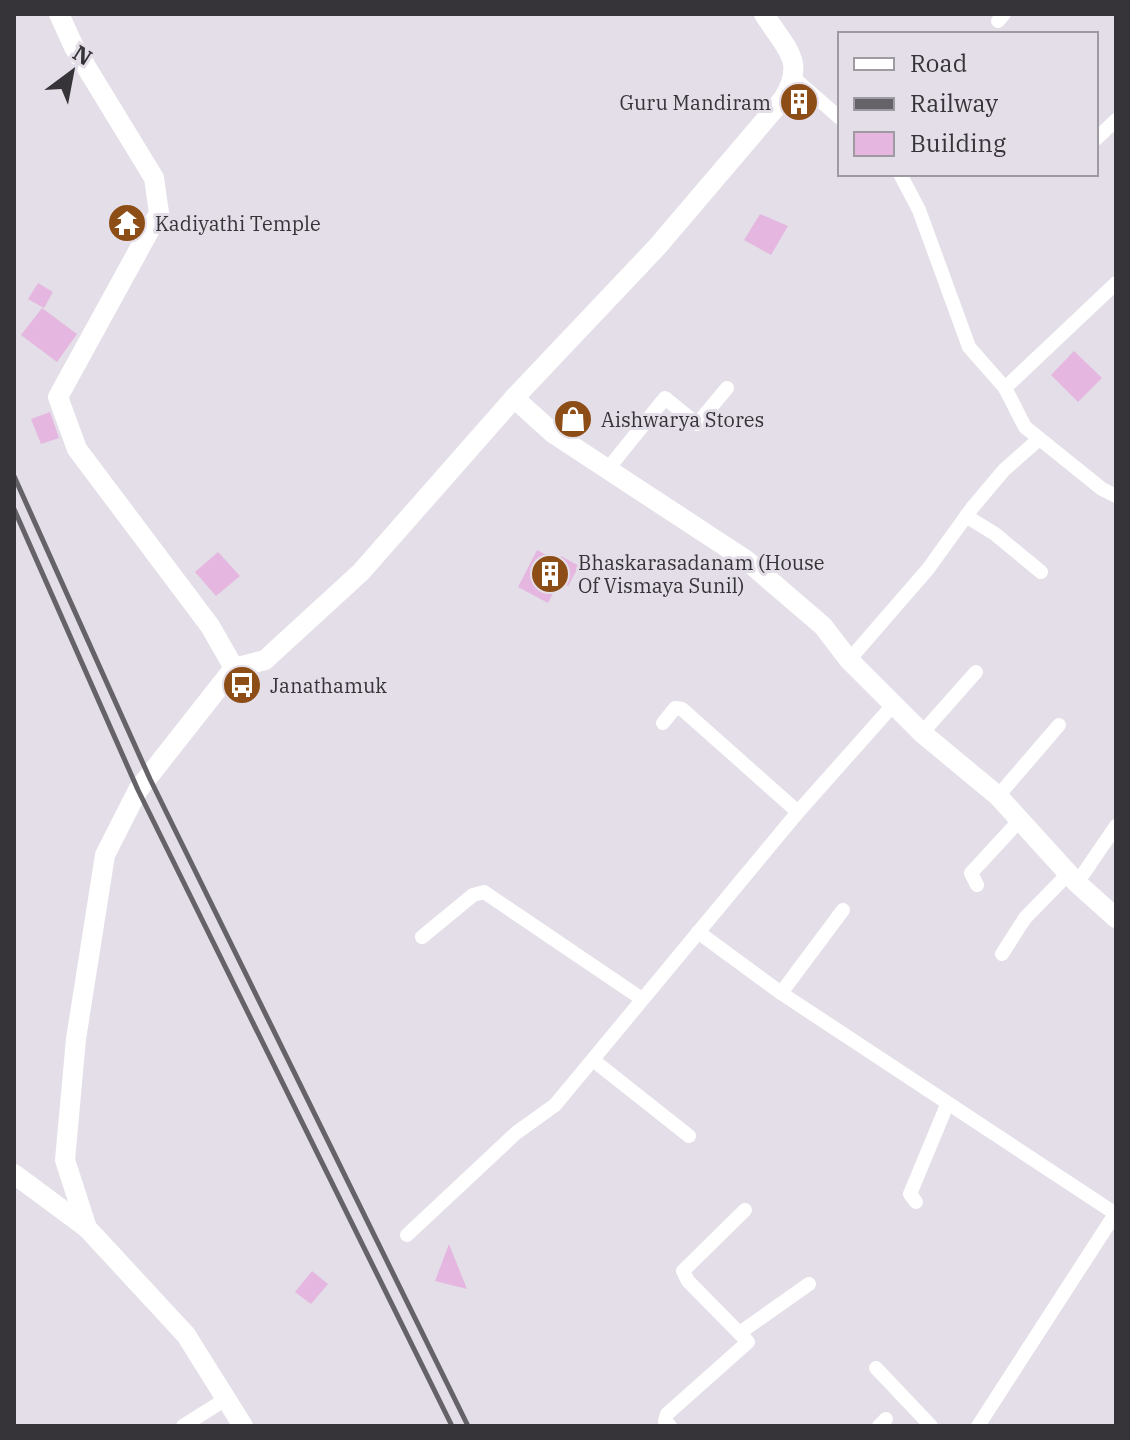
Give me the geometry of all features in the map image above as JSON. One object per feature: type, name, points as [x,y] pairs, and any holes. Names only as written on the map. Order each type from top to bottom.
[{"type":"main road","points":[[59,14],[74,47],[154,178],[159,213],[58,397],[77,449],[210,626],[234,668]]},
{"type":"main road","points":[[87,1228],[65,1160],[76,1039],[105,855],[138,790],[234,668],[265,660],[361,572],[514,398],[657,247],[783,99],[795,79],[796,67],[764,14]]},
{"type":"main road","points":[[514,398],[554,434],[746,560],[823,626],[849,660],[922,733],[998,796],[1073,878],[1116,918]]},
{"type":"main road","points":[[17,1182],[87,1228],[186,1335],[243,1426]]},
{"type":"street","points":[[795,79],[838,116]]},
{"type":"street","points":[[1098,137],[1116,120]]},
{"type":"street","points":[[903,176],[919,210],[969,347],[1005,388],[1025,427],[1102,489],[1116,496]]},
{"type":"street","points":[[1005,388],[1116,283]]},
{"type":"street","points":[[607,470],[665,398],[697,424],[727,388]]},
{"type":"street","points":[[849,660],[928,569],[1004,470],[1039,439]]},
{"type":"street","points":[[966,516],[1004,540],[1041,572]]},
{"type":"street","points":[[922,733],[976,672]]},
{"type":"street","points":[[407,1235],[516,1133],[555,1105],[798,812],[894,704]]},
{"type":"street","points":[[663,723],[675,708],[682,709],[798,812]]},
{"type":"street","points":[[998,796],[1059,725]]},
{"type":"street","points":[[977,885],[971,873],[1019,821]]},
{"type":"street","points":[[1002,954],[1025,918],[1073,878],[1116,826]]},
{"type":"street","points":[[422,937],[473,895],[484,892],[642,999]]},
{"type":"street","points":[[781,993],[843,910]]},
{"type":"street","points":[[698,932],[781,993],[947,1105],[1116,1214],[978,1426]]},
{"type":"street","points":[[593,1060],[689,1136]]},
{"type":"street","points":[[916,1202],[910,1194],[947,1105]]},
{"type":"street","points":[[670,1426],[665,1421],[667,1414],[748,1342],[688,1281],[683,1271],[745,1210]]},
{"type":"street","points":[[741,1332],[809,1284]]},
{"type":"street","points":[[876,1368],[931,1426]]},
{"type":"street","points":[[183,1426],[226,1399]]},
{"type":"building","points":[[760,214],[788,226],[771,255],[744,240]]},
{"type":"building","points":[[38,283],[53,292],[44,308],[28,299]]},
{"type":"building","points":[[42,308],[77,334],[57,362],[21,335]]},
{"type":"building","points":[[1074,351],[1102,378],[1078,402],[1051,375]]},
{"type":"building","name":"Aishwarya Stores","points":[[571,407],[586,417],[575,432],[560,421]]},
{"type":"building","points":[[50,412],[59,438],[41,444],[31,419]]},
{"type":"building","name":"Bhaskarasadanam (House Of Vismaya Sunil)","points":[[537,550],[558,561],[561,556],[579,566],[568,586],[559,582],[548,603],[518,587]]},
{"type":"building","points":[[218,552],[240,576],[216,596],[195,572]]},
{"type":"building","points":[[449,1244],[467,1289],[435,1281]]},
{"type":"building","points":[[312,1271],[328,1284],[311,1304],[295,1292]]},
{"type":"railway","points":[[14,476],[150,779],[468,1426]]},
{"type":"railway","points":[[14,509],[138,790],[452,1426]]},
{"type":"place","name":"Guru Mandiram","points":[[799,102]]},
{"type":"place","name":"Kadiyathi Temple","points":[[127,223]]},
{"type":"place","name":"Aishwarya Stores","points":[[573,419]]},
{"type":"place","name":"Bhaskarasadanam (House Of Vismaya Sunil)","points":[[550,574]]},
{"type":"place","name":"Janathamuk","points":[[242,685]]}]
